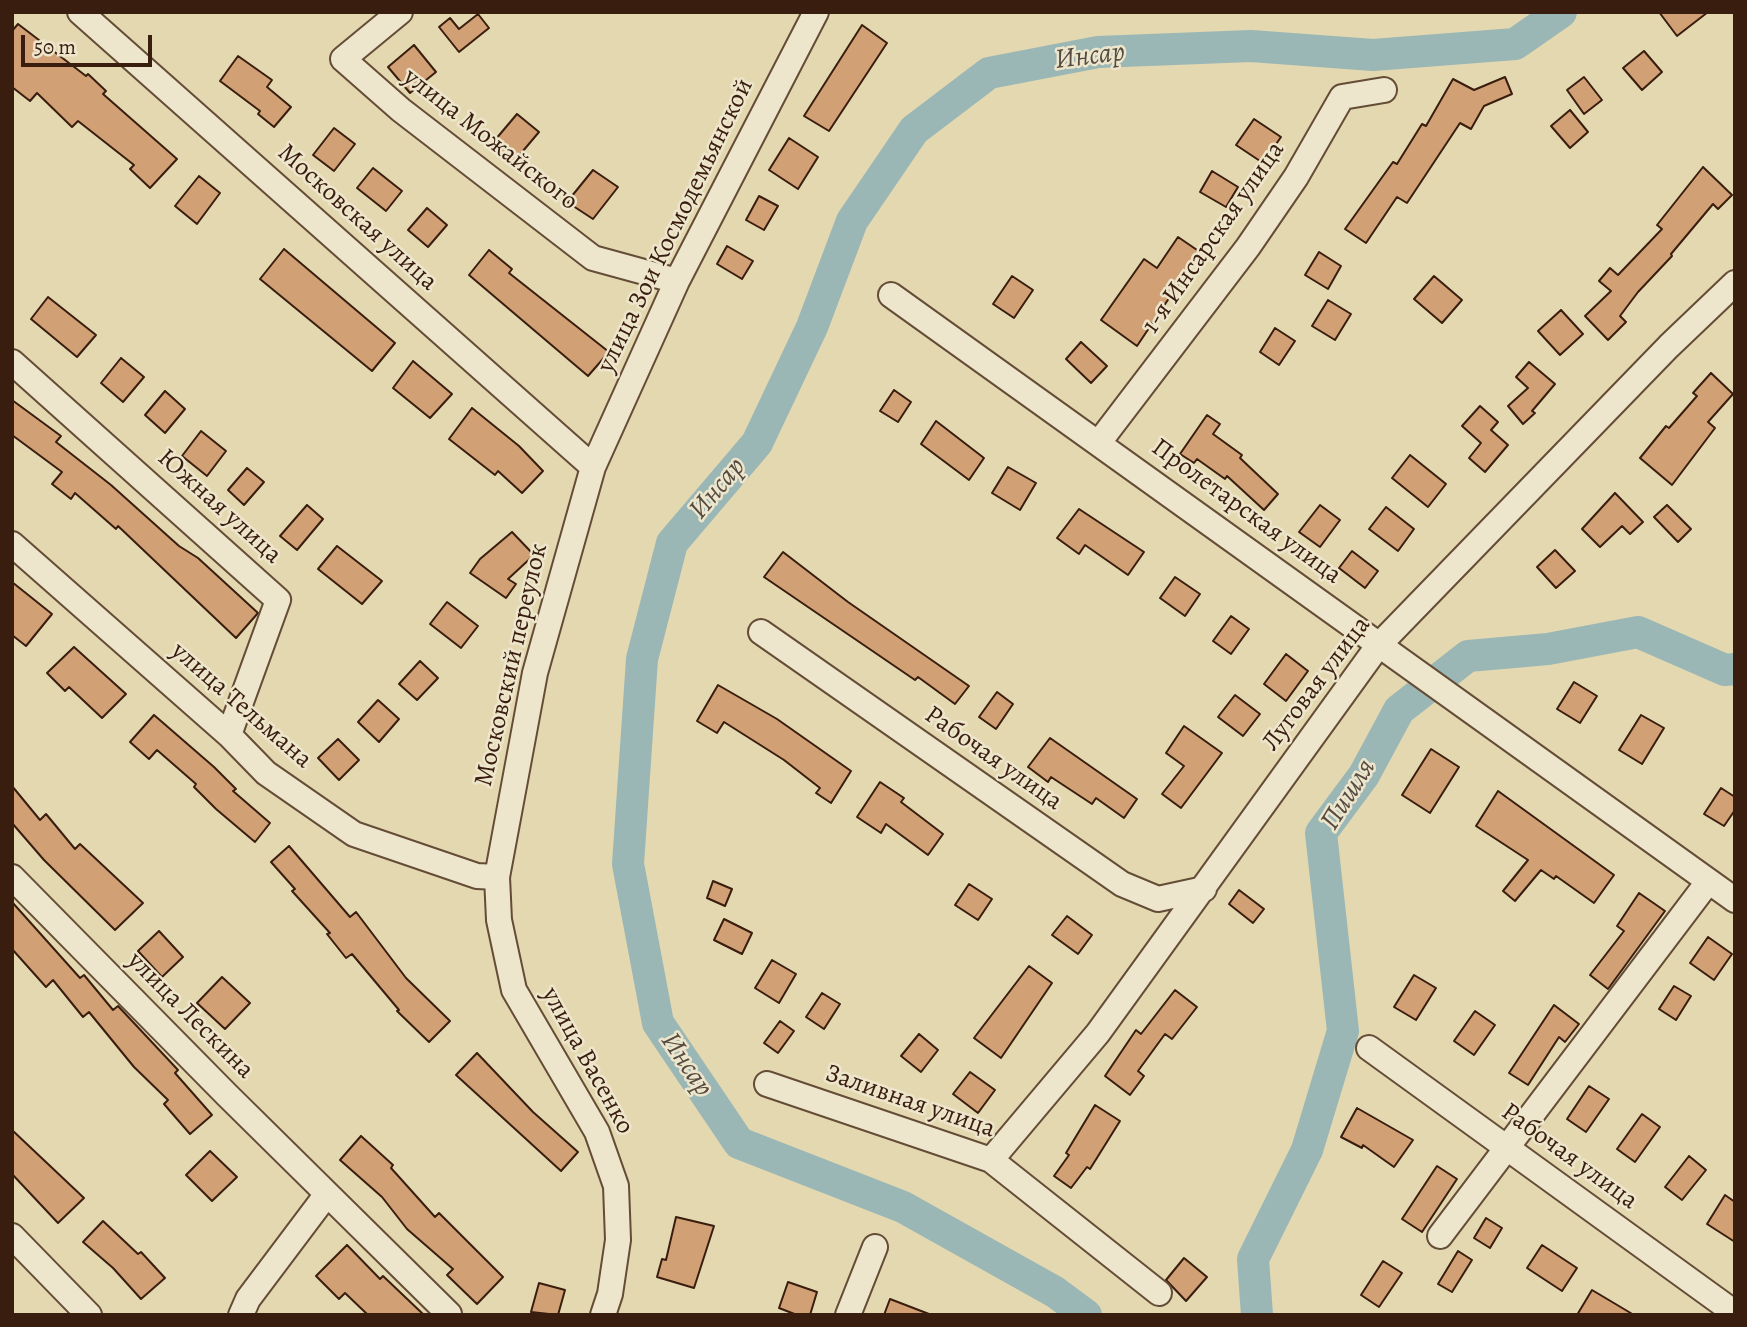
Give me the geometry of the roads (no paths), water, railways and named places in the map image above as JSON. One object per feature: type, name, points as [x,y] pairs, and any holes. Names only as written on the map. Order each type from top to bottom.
[{"type":"street","name":"Московская улица","points":[[80,12],[593,467]]},
{"type":"street","name":"улица Можайского","points":[[400,12],[343,59],[401,110],[593,258],[677,281]]},
{"type":"street","name":"улица Зои Космодемьянской","points":[[593,467],[677,281],[816,12]]},
{"type":"street","name":"1-я Инсарская улица","points":[[1100,442],[1248,247],[1296,177],[1342,97],[1384,90]]},
{"type":"street","name":"Луговая улица","points":[[991,1160],[1098,1033],[1378,646],[1669,346],[1735,283]]},
{"type":"street","name":"Пролетарская улица","points":[[891,295],[1100,442],[1458,704],[1735,900]]},
{"type":"street","name":"Южная улица","points":[[12,362],[278,600],[229,735]]},
{"type":"street","name":"Московский переулок","points":[[497,877],[535,673],[593,467]]},
{"type":"street","name":"улица Тельмана","points":[[12,544],[229,735],[266,773],[354,834],[477,876],[497,877]]},
{"type":"street","name":"Рабочая улица","points":[[761,632],[1122,884],[1158,899],[1204,889]]},
{"type":"street","name":"улица Лескина","points":[[12,877],[449,1314]]},
{"type":"street","name":"улица Васенко","points":[[497,877],[499,920],[514,990],[597,1132],[616,1186],[618,1240],[610,1294],[603,1315]]},
{"type":"street","points":[[1440,1236],[1708,882]]},
{"type":"street","name":"Рабочая улица","points":[[1369,1048],[1735,1313]]},
{"type":"street","name":"Заливная улица","points":[[767,1084],[991,1160],[1159,1293]]},
{"type":"street","points":[[241,1315],[248,1299],[327,1194]]},
{"type":"street","points":[[12,1236],[89,1315]]},
{"type":"street","points":[[848,1315],[875,1247]]},
{"type":"waterway","name":"Инсар","points":[[1086,1315],[1055,1292],[903,1207],[739,1143],[658,1023],[628,864],[642,659],[672,543],[757,443],[812,327],[852,221],[914,130],[989,73],[1098,52],[1251,46],[1373,55],[1515,44],[1561,12]]},
{"type":"waterway","name":"Пишля","points":[[1257,1315],[1253,1259],[1307,1150],[1343,1031],[1321,833],[1364,775],[1399,710],[1468,656],[1548,649],[1638,632],[1725,670],[1735,669]]}]
